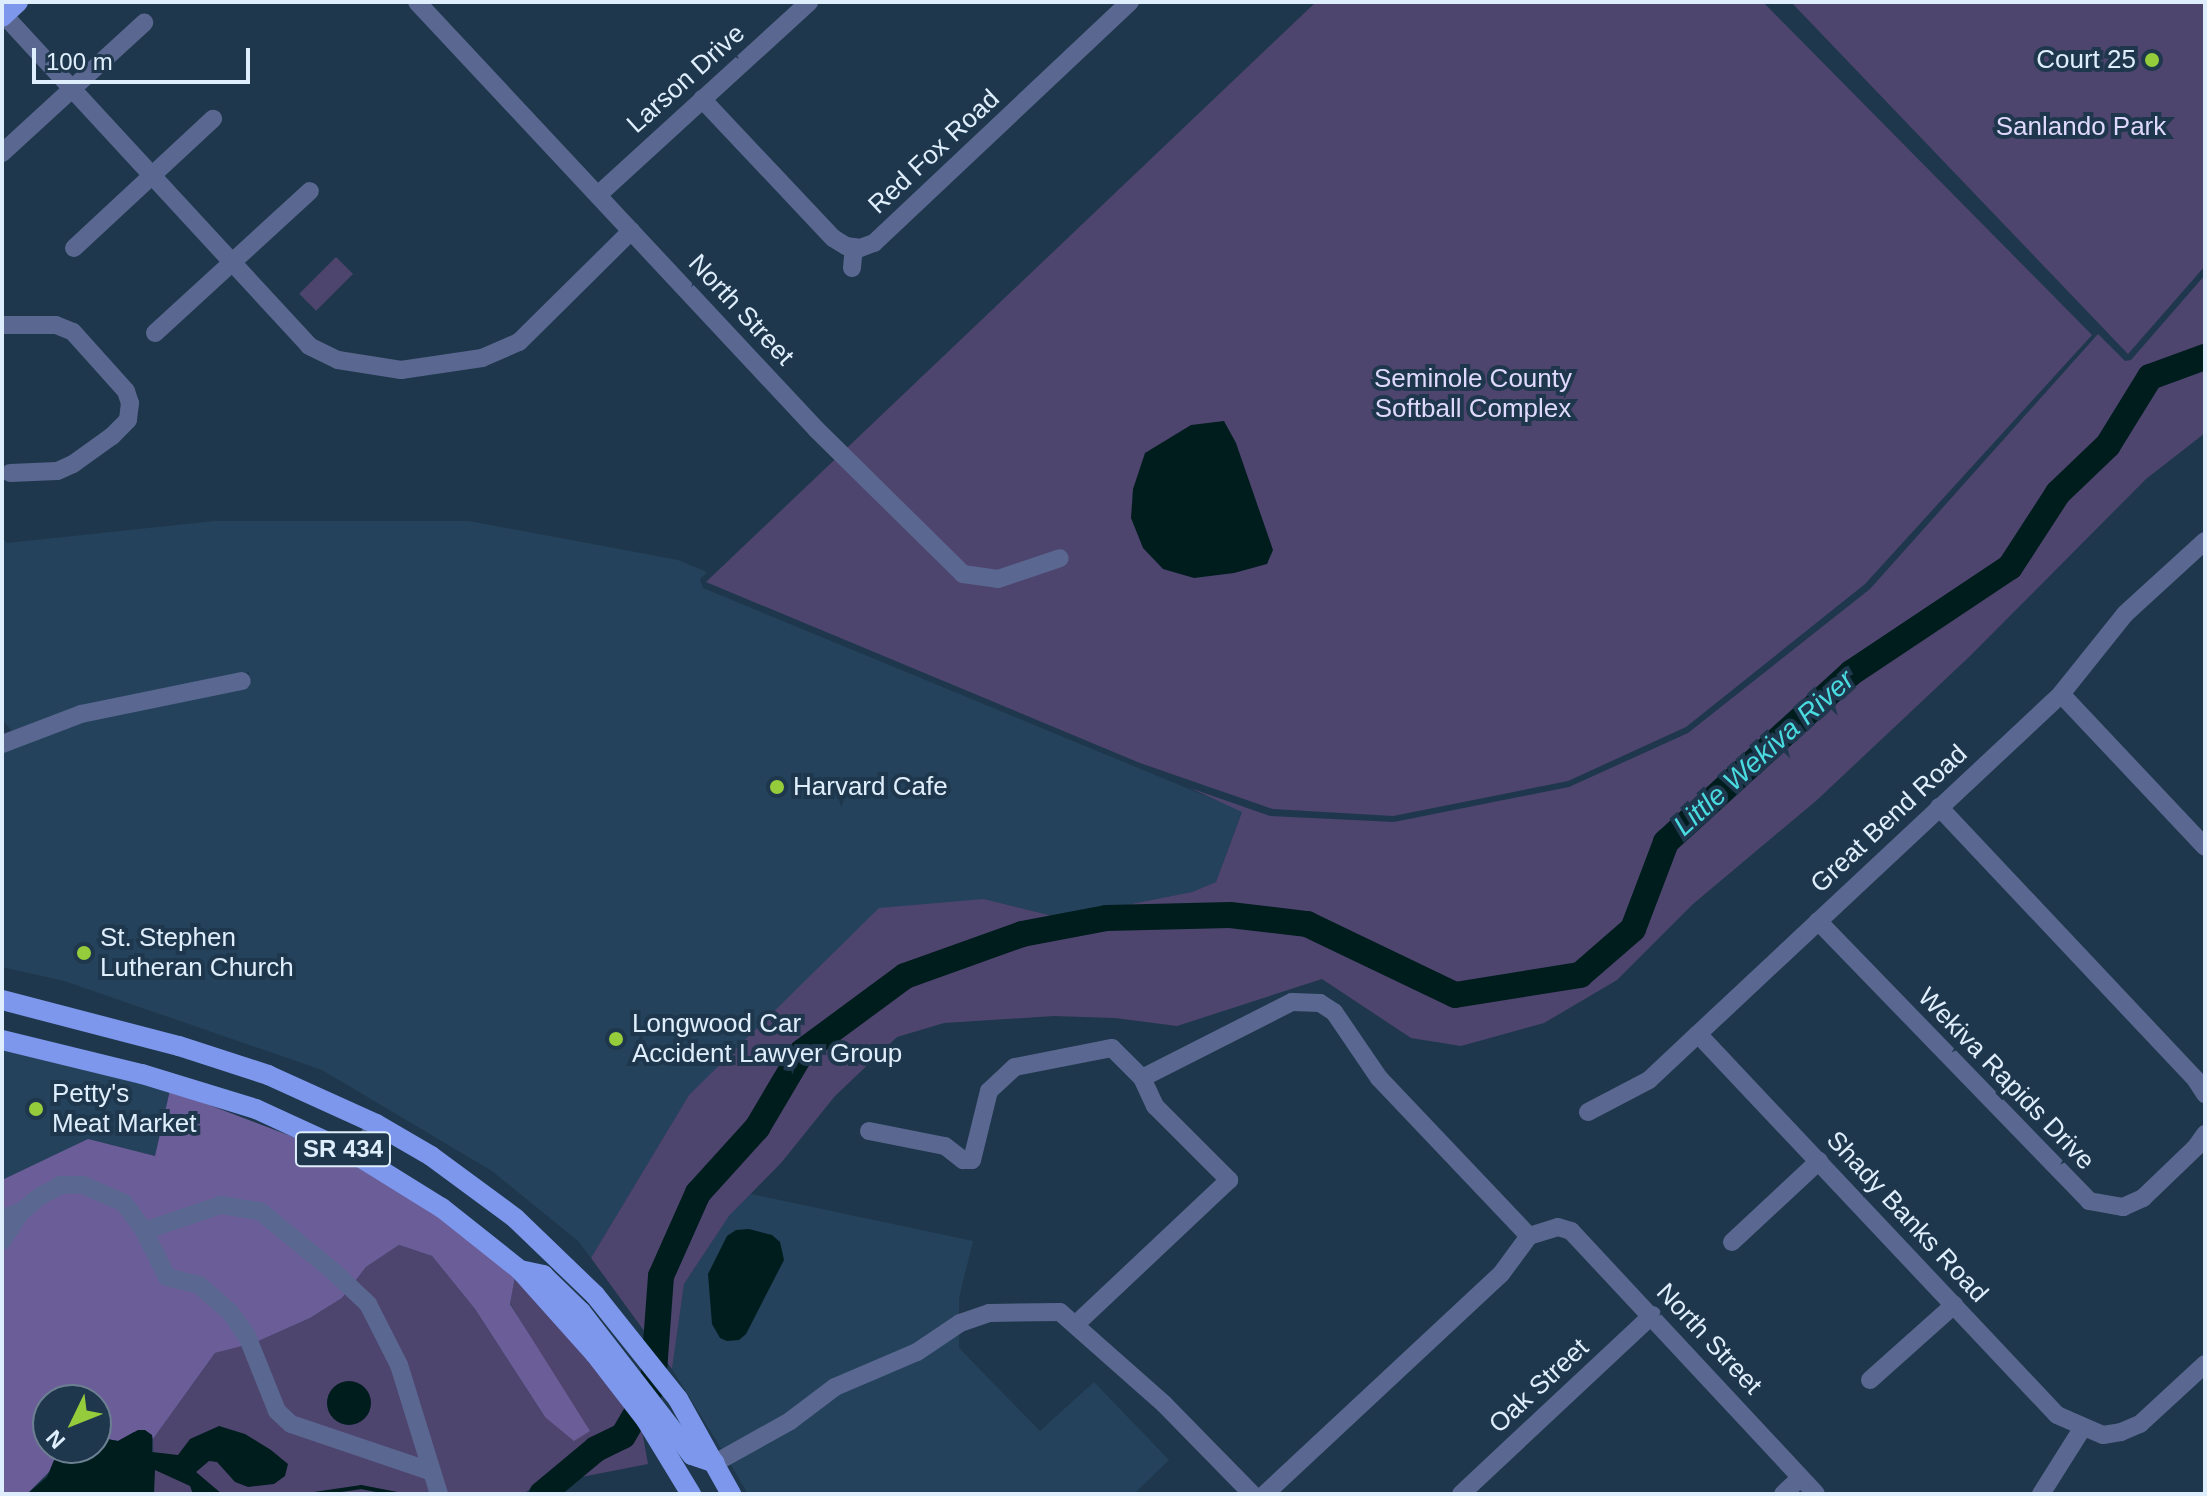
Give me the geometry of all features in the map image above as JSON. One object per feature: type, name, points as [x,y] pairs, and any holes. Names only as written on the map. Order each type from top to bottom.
[{"type":"main road","name":"SR 434","points":[[2,1000],[214,1056],[315,1094],[431,1156],[515,1218],[559,1258],[627,1331],[678,1399],[731,1494]]},
{"type":"main road","name":"SR 434","points":[[2,1040],[204,1092],[271,1115],[358,1156],[442,1208],[520,1270],[622,1390],[691,1494]]},
{"type":"main road","points":[[520,1270],[543,1275],[581,1312],[692,1455],[715,1463]]},
{"type":"street","name":"North Street","points":[[417,2],[816,429],[963,574],[998,579],[1060,558]]},
{"type":"street","name":"Larson Drive","points":[[598,195],[809,2]]},
{"type":"street","name":"Red Fox Road","points":[[854,247],[874,243],[1130,2]]},
{"type":"street","points":[[8,11],[72,89],[309,346],[351,364],[401,370],[482,358],[519,342],[631,231]]},
{"type":"street","points":[[2,153],[144,23]]},
{"type":"street","points":[[702,99],[833,238],[854,247],[852,268]]},
{"type":"street","points":[[74,248],[213,119]]},
{"type":"street","points":[[155,333],[310,191]]},
{"type":"street","points":[[2,325],[56,325],[73,332],[126,391],[130,403],[128,420],[73,464],[57,471],[10,473]]},
{"type":"street","name":"Great Bend Road","points":[[1588,1112],[1649,1080],[2061,694],[2125,614],[2205,541]]},
{"type":"street","points":[[4,739],[81,714],[242,681]]},
{"type":"street","points":[[2061,694],[2205,847]]},
{"type":"street","points":[[1939,807],[2196,1080],[2205,1094]]},
{"type":"street","name":"Wekiva Rapids Drive","points":[[1818,921],[2089,1201],[2123,1207],[2143,1198],[2196,1147],[2205,1134]]},
{"type":"street","points":[[1142,1078],[1292,1002],[1320,1003],[1334,1012],[1379,1078],[1529,1236],[1501,1274],[1265,1494]]},
{"type":"street","name":"Shady Banks Road","points":[[1698,1034],[2057,1415],[2082,1429]]},
{"type":"street","points":[[869,1131],[945,1146],[963,1160],[972,1160],[989,1091],[1015,1067],[1112,1048],[1142,1078],[1155,1106],[1229,1180],[1076,1324]]},
{"type":"street","points":[[358,1156],[376,1124]]},
{"type":"street","points":[[1732,1242],[1819,1161]]},
{"type":"street","points":[[2,1241],[21,1212],[61,1185],[83,1185],[124,1203],[144,1231],[167,1277],[199,1285],[230,1312],[247,1336],[277,1411],[291,1424],[430,1471]]},
{"type":"street","points":[[144,1231],[221,1205],[260,1211],[333,1271],[368,1304],[399,1365],[439,1494]]},
{"type":"street","points":[[2,1218],[21,1212]]},
{"type":"street","name":"North Street","points":[[1529,1236],[1558,1227],[1571,1231],[1816,1494]]},
{"type":"street","points":[[1870,1380],[1954,1305]]},
{"type":"street","points":[[715,1463],[790,1421],[835,1387],[917,1352],[960,1323],[989,1313],[1060,1312],[1164,1404],[1252,1494]]},
{"type":"street","name":"Oak Street","points":[[1461,1494],[1652,1315]]},
{"type":"street","points":[[2041,1494],[2082,1429],[2103,1435],[2140,1424],[2205,1364]]},
{"type":"street","points":[[1783,1494],[1800,1478]]},
{"type":"shaded area","points":[[1224,421],[1236,443],[1273,550],[1267,564],[1234,573],[1194,578],[1163,569],[1143,548],[1131,518],[1133,489],[1145,453],[1191,425]]},
{"type":"shaded area","points":[[214,521],[469,521],[678,560],[707,572],[700,579],[703,588],[1242,811],[1216,882],[1192,892],[1061,918],[984,899],[689,1095],[591,1258],[578,1241],[492,1171],[322,1070],[64,981],[2,967],[2,752],[82,721],[250,686],[249,672],[80,706],[12,731],[2,720],[2,537],[7,543]]},
{"type":"shaded area","points":[[2,1049],[170,1090],[155,1156],[88,1140],[2,1180]]},
{"type":"shaded area","points":[[170,1090],[320,1147],[353,1163],[437,1215],[515,1277],[510,1304],[590,1431],[574,1441],[545,1417],[475,1309],[432,1256],[399,1245],[366,1267],[342,1298],[310,1318],[254,1343],[215,1353],[153,1439],[152,1435],[134,1432],[118,1441],[112,1440],[112,1384],[32,1384],[32,1464],[54,1464],[27,1494],[2,1494],[2,1180],[88,1139],[155,1156]]},
{"type":"shaded area","points":[[751,1194],[973,1241],[959,1298],[959,1315],[914,1346],[832,1380],[787,1415],[722,1450],[672,1369],[684,1284],[729,1216]]},
{"type":"shaded area","points":[[749,1229],[772,1235],[780,1242],[784,1260],[746,1334],[739,1340],[727,1341],[720,1338],[712,1324],[708,1274],[727,1236],[736,1230]]},
{"type":"shaded area","points":[[959,1332],[959,1348],[1040,1431],[1094,1382],[1169,1460],[1134,1494],[748,1494],[730,1463],[839,1393]]},
{"type":"shaded area","points":[[349,1381],[364,1388],[371,1403],[364,1418],[349,1425],[334,1418],[327,1403],[334,1388]]},
{"type":"shaded area","points":[[219,1426],[245,1434],[288,1464],[285,1476],[274,1484],[248,1487],[235,1482],[217,1462],[209,1461],[196,1472],[222,1494],[193,1494],[190,1486],[155,1470],[154,1494],[27,1494],[47,1477],[52,1464],[112,1464],[112,1440],[118,1441],[138,1430],[152,1435],[152,1452],[178,1455],[190,1439]]},
{"type":"green space","name":"Seminole County Softball Complex","points":[[1316,2],[1763,2],[2092,335],[1865,584],[1686,727],[1568,781],[1393,816],[1273,809],[1140,763],[706,582]]},
{"type":"green space","name":"Sanlando Park","points":[[1791,2],[2205,2],[2205,266],[2128,354]]},
{"type":"green space","points":[[336,257],[353,274],[316,311],[299,294]]},
{"type":"green space","points":[[2205,275],[2205,433],[2146,479],[1969,657],[1817,800],[1693,904],[1617,980],[1544,1023],[1461,1046],[1411,1038],[1322,979],[1177,1026],[1115,1018],[1054,1016],[944,1023],[897,1037],[835,1096],[781,1163],[729,1216],[684,1284],[672,1369],[591,1258],[689,1095],[879,908],[984,899],[1061,918],[1192,892],[1216,882],[1242,812],[1190,788],[1270,816],[1394,822],[1569,787],[1688,733],[1870,589],[2098,334],[2125,361],[2131,360]]},
{"type":"green space","points":[[399,1245],[432,1256],[475,1309],[545,1417],[545,1362],[510,1303],[515,1277],[588,1360],[642,1431],[648,1464],[535,1486],[523,1494],[154,1494],[153,1439],[215,1353],[254,1343],[310,1318],[342,1298],[366,1267]]},
{"type":"waterway","name":"Little Wekiva River","points":[[542,1494],[596,1449],[623,1436],[653,1385],[661,1276],[698,1193],[757,1128],[802,1052],[905,976],[1022,934],[1107,918],[1230,915],[1307,924],[1455,995],[1580,975],[1633,929],[1666,842],[1851,673],[2010,567],[2058,493],[2108,445],[2150,377],[2205,357]]},
{"type":"waterway","points":[[314,1494],[361,1487],[398,1494]]},
{"type":"place","name":"Court 25","points":[[2152,60]]},
{"type":"place","name":"Harvard Cafe","points":[[777,787]]},
{"type":"place","name":"St. Stephen Lutheran Church","points":[[84,953]]},
{"type":"place","name":"Longwood Car Accident Lawyer Group","points":[[616,1039]]},
{"type":"place","name":"Petty's Meat Market","points":[[36,1109]]}]
